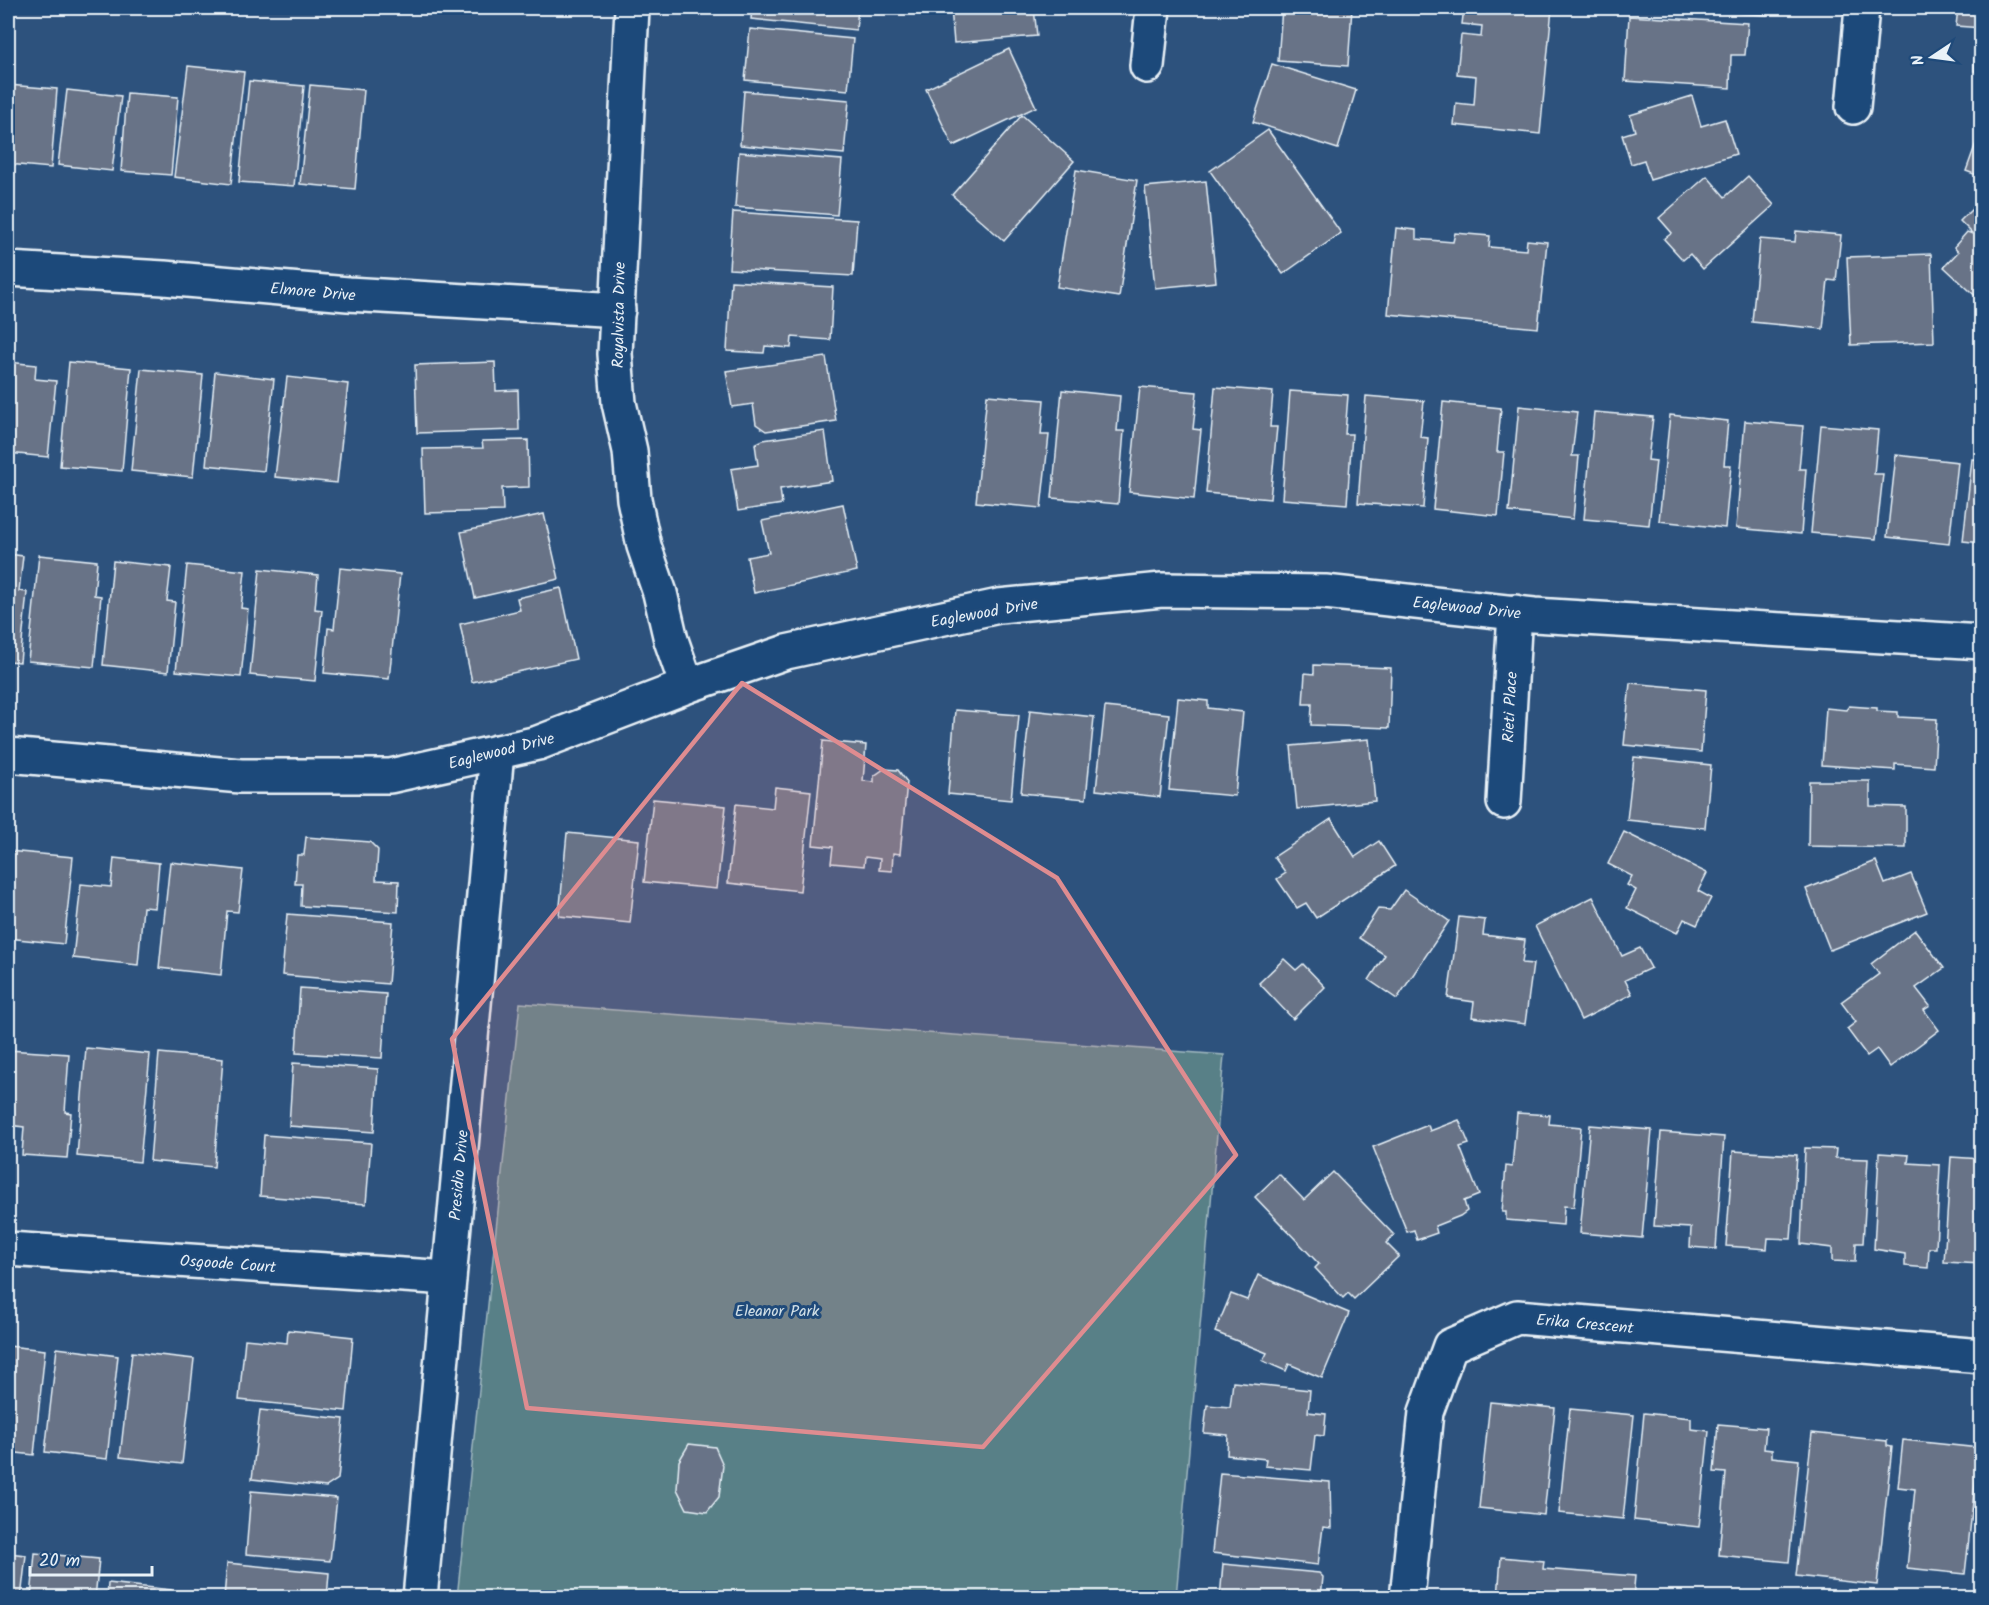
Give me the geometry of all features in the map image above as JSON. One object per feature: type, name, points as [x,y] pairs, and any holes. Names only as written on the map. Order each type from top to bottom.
[{"type":"street","name":"Royalvista Drive","points":[[632,8],[615,354],[619,403],[630,451],[634,499],[644,546],[687,686]]},
{"type":"street","points":[[1147,66],[1153,8]]},
{"type":"street","points":[[1853,107],[1862,8]]},
{"type":"street","name":"Elmore Drive","points":[[8,269],[164,278],[348,294],[618,310]]},
{"type":"street","name":"Eaglewood Drive","points":[[8,755],[241,777],[390,776],[538,743],[687,686],[786,652],[999,606],[1162,590],[1324,592],[1515,612],[1982,642]]},
{"type":"street","name":"Rieti Place","points":[[1504,802],[1515,612]]},
{"type":"street","name":"Presidio Drive","points":[[420,1598],[497,752]]},
{"type":"street","name":"Osgoode Court","points":[[8,1249],[449,1278]]},
{"type":"street","name":"Erika Crescent","points":[[1407,1598],[1426,1412],[1450,1346],[1517,1317],[1982,1356]]},
{"type":"highlighted area","points":[[742,683],[1057,878],[1236,1155],[983,1447],[527,1408],[452,1039]]},
{"type":"green space","name":"Eleanor Park","points":[[520,1003],[1224,1055],[1176,1597],[457,1598]]},
{"type":"building","points":[[752,8],[858,8],[856,30],[751,19]]},
{"type":"building","points":[[951,8],[1034,8],[1037,36],[954,43]]},
{"type":"building","points":[[1282,8],[1352,8],[1348,66],[1278,61]]},
{"type":"building","points":[[1464,8],[1552,8],[1540,134],[1454,125],[1456,103],[1474,105],[1476,76],[1457,74],[1461,35],[1481,37],[1482,26],[1462,24]]},
{"type":"building","points":[[1640,8],[1767,8],[1767,15]]},
{"type":"building","points":[[1958,8],[1982,8],[1982,28],[1956,26]]},
{"type":"building","points":[[1629,16],[1748,23],[1745,55],[1731,55],[1730,88],[1625,81]]},
{"type":"building","points":[[750,29],[853,39],[848,90],[745,80]]},
{"type":"building","points":[[1975,38],[1982,39],[1982,72],[1974,71]]},
{"type":"building","points":[[1009,49],[1036,107],[953,146],[926,89]]},
{"type":"building","points":[[1272,64],[1356,90],[1338,149],[1253,122]]},
{"type":"building","points":[[188,66],[244,72],[231,184],[174,177]]},
{"type":"building","points":[[249,81],[304,86],[294,186],[239,182]]},
{"type":"building","points":[[8,85],[57,89],[51,168],[8,164]]},
{"type":"building","points":[[310,85],[364,90],[355,189],[300,184]]},
{"type":"building","points":[[67,90],[121,96],[112,171],[58,165]]},
{"type":"building","points":[[744,91],[849,100],[844,154],[740,145]]},
{"type":"building","points":[[127,93],[178,97],[171,175],[121,171]]},
{"type":"building","points":[[1692,96],[1701,126],[1725,119],[1736,154],[1650,180],[1644,160],[1631,164],[1622,135],[1635,131],[1630,115]]},
{"type":"building","points":[[1022,115],[1074,161],[1004,241],[952,195]]},
{"type":"building","points":[[1268,130],[1341,233],[1283,274],[1210,171]]},
{"type":"building","points":[[1979,135],[1982,136],[1982,177],[1966,171]]},
{"type":"building","points":[[739,152],[842,160],[837,215],[735,207]]},
{"type":"building","points":[[1076,170],[1137,180],[1119,297],[1057,287]]},
{"type":"building","points":[[1707,176],[1725,197],[1748,176],[1774,205],[1703,269],[1690,254],[1683,260],[1664,239],[1672,233],[1659,218]]},
{"type":"building","points":[[1206,181],[1216,282],[1155,288],[1145,187]]},
{"type":"building","points":[[1982,199],[1982,302],[1944,267],[1958,252],[1954,247],[1967,232],[1973,234],[1960,221]]},
{"type":"building","points":[[733,212],[857,220],[853,276],[729,269]]},
{"type":"building","points":[[1396,228],[1416,230],[1416,239],[1453,242],[1455,233],[1490,236],[1489,247],[1526,250],[1527,240],[1547,242],[1538,328],[1388,314]]},
{"type":"building","points":[[1796,231],[1841,235],[1836,281],[1828,280],[1823,329],[1752,322],[1760,239],[1795,242]]},
{"type":"building","points":[[1931,254],[1934,342],[1851,345],[1847,257]]},
{"type":"building","points":[[731,281],[833,287],[830,340],[792,337],[791,348],[765,346],[764,353],[727,351]]},
{"type":"building","points":[[826,357],[836,421],[766,431],[756,424],[753,404],[732,407],[726,371]]},
{"type":"building","points":[[8,362],[36,365],[35,379],[56,381],[48,457],[8,453]]},
{"type":"building","points":[[69,362],[131,368],[122,471],[60,466]]},
{"type":"building","points":[[495,362],[496,391],[518,390],[519,430],[417,433],[415,365]]},
{"type":"building","points":[[141,369],[203,375],[193,477],[131,471]]},
{"type":"building","points":[[215,372],[274,379],[264,471],[206,465]]},
{"type":"building","points":[[287,377],[348,384],[337,483],[275,477]]},
{"type":"building","points":[[1140,387],[1197,392],[1193,429],[1201,430],[1194,499],[1129,492]]},
{"type":"building","points":[[1215,387],[1273,392],[1270,427],[1277,427],[1270,499],[1206,493]]},
{"type":"building","points":[[1062,390],[1120,396],[1117,431],[1124,431],[1118,504],[1052,498]]},
{"type":"building","points":[[1290,391],[1348,395],[1345,434],[1352,434],[1347,504],[1282,499]]},
{"type":"building","points":[[987,395],[1044,400],[1041,435],[1049,435],[1041,508],[976,502]]},
{"type":"building","points":[[1366,396],[1424,401],[1420,437],[1428,438],[1423,508],[1358,503]]},
{"type":"building","points":[[1443,402],[1501,408],[1497,452],[1504,452],[1498,516],[1433,509]]},
{"type":"building","points":[[1519,406],[1577,412],[1572,456],[1579,456],[1573,519],[1509,512]]},
{"type":"building","points":[[1594,412],[1653,417],[1648,460],[1656,461],[1649,525],[1584,519]]},
{"type":"building","points":[[1670,415],[1728,421],[1724,465],[1731,465],[1725,528],[1659,521]]},
{"type":"building","points":[[1745,421],[1803,426],[1799,469],[1806,469],[1801,534],[1736,528]]},
{"type":"building","points":[[1821,425],[1878,430],[1874,474],[1883,474],[1876,539],[1811,533]]},
{"type":"building","points":[[825,431],[832,481],[780,489],[782,504],[738,511],[731,469],[758,465],[755,444],[763,440]]},
{"type":"building","points":[[528,440],[529,487],[502,488],[503,511],[425,513],[423,449],[483,448],[482,441]]},
{"type":"building","points":[[1896,455],[1958,462],[1949,544],[1887,537]]},
{"type":"building","points":[[1972,459],[1982,460],[1982,543],[1963,541]]},
{"type":"building","points":[[843,504],[857,571],[754,593],[747,557],[769,553],[762,521]]},
{"type":"building","points":[[544,514],[559,579],[475,598],[461,532]]},
{"type":"building","points":[[8,554],[23,556],[19,591],[27,592],[20,662],[8,661]]},
{"type":"building","points":[[39,555],[97,561],[94,595],[101,596],[94,667],[28,661]]},
{"type":"building","points":[[113,561],[171,567],[167,601],[175,602],[168,672],[103,665]]},
{"type":"building","points":[[187,565],[245,571],[241,608],[248,609],[241,677],[176,671]]},
{"type":"building","points":[[340,568],[400,574],[389,679],[324,673],[328,628],[334,629]]},
{"type":"building","points":[[260,569],[318,575],[315,609],[322,610],[315,681],[250,675]]},
{"type":"building","points":[[561,588],[576,659],[472,682],[460,624],[520,610],[517,598]]},
{"type":"building","points":[[1314,665],[1391,668],[1389,728],[1311,725],[1312,704],[1303,704],[1305,673],[1314,674]]},
{"type":"building","points":[[1630,683],[1706,690],[1701,752],[1624,745]]},
{"type":"building","points":[[1178,698],[1208,701],[1208,708],[1243,712],[1235,796],[1169,790]]},
{"type":"building","points":[[1849,706],[1898,712],[1898,717],[1937,719],[1934,767],[1895,764],[1895,770],[1822,765],[1826,708],[1846,710]]},
{"type":"building","points":[[1105,707],[1169,714],[1160,797],[1096,790]]},
{"type":"building","points":[[955,710],[1019,715],[1011,800],[948,794]]},
{"type":"building","points":[[1030,710],[1094,717],[1086,799],[1021,793]]},
{"type":"building","points":[[1369,739],[1375,801],[1297,809],[1291,746]]},
{"type":"building","points":[[823,741],[866,745],[863,781],[874,782],[874,776],[884,769],[898,770],[907,782],[900,854],[893,853],[892,871],[879,870],[880,859],[865,857],[864,866],[831,863],[833,847],[813,845]]},
{"type":"building","points":[[1634,757],[1711,765],[1705,828],[1627,820]]},
{"type":"building","points":[[1809,781],[1870,781],[1870,806],[1906,807],[1906,848],[1808,846]]},
{"type":"building","points":[[775,787],[811,791],[800,891],[728,883],[736,804],[773,808]]},
{"type":"building","points":[[653,799],[726,806],[717,889],[644,882]]},
{"type":"building","points":[[1331,819],[1355,857],[1379,841],[1395,866],[1316,918],[1306,903],[1297,908],[1277,879],[1286,873],[1274,857]]},
{"type":"building","points":[[1624,832],[1707,873],[1698,891],[1711,898],[1697,925],[1684,919],[1677,933],[1627,908],[1636,890],[1627,885],[1632,876],[1608,864]]},
{"type":"building","points":[[567,833],[639,840],[630,923],[559,916]]},
{"type":"building","points":[[306,837],[370,842],[378,850],[376,880],[399,881],[398,912],[301,906],[302,884],[295,884],[297,855],[304,855]]},
{"type":"building","points":[[8,851],[73,857],[64,944],[8,938]]},
{"type":"building","points":[[114,858],[159,863],[155,908],[143,907],[138,965],[73,958],[81,884],[111,887]]},
{"type":"building","points":[[1876,861],[1885,884],[1911,874],[1927,912],[1830,950],[1806,889]]},
{"type":"building","points":[[170,862],[243,870],[238,912],[227,911],[221,975],[159,968]]},
{"type":"building","points":[[1404,890],[1449,921],[1397,999],[1369,980],[1385,955],[1359,938],[1378,909],[1390,910]]},
{"type":"building","points":[[1593,897],[1622,956],[1640,948],[1651,968],[1625,980],[1632,994],[1581,1020],[1535,926]]},
{"type":"building","points":[[287,914],[393,922],[388,984],[282,975]]},
{"type":"building","points":[[1459,917],[1485,920],[1483,935],[1525,940],[1522,963],[1533,964],[1525,1024],[1472,1017],[1474,1002],[1448,998]]},
{"type":"building","points":[[1915,930],[1944,968],[1916,988],[1930,1006],[1924,1010],[1939,1030],[1890,1067],[1877,1049],[1867,1056],[1847,1029],[1856,1022],[1841,1002],[1879,974],[1871,964]]},
{"type":"building","points":[[1284,959],[1296,970],[1303,964],[1325,987],[1293,1019],[1259,983]]},
{"type":"building","points":[[300,988],[386,994],[382,1058],[296,1053]]},
{"type":"building","points":[[86,1048],[150,1054],[140,1162],[77,1156]]},
{"type":"building","points":[[8,1050],[69,1054],[65,1112],[71,1113],[67,1158],[22,1155],[24,1127],[8,1125]]},
{"type":"building","points":[[159,1053],[223,1059],[214,1167],[150,1161]]},
{"type":"building","points":[[293,1063],[378,1069],[374,1132],[289,1126]]},
{"type":"building","points":[[1517,1113],[1550,1115],[1549,1124],[1581,1127],[1574,1207],[1564,1206],[1563,1225],[1506,1220],[1506,1212],[1502,1212],[1506,1166],[1512,1167]]},
{"type":"building","points":[[1459,1120],[1469,1144],[1460,1147],[1479,1195],[1464,1201],[1467,1211],[1460,1216],[1435,1226],[1437,1233],[1417,1240],[1414,1230],[1407,1232],[1373,1147],[1428,1125],[1430,1131]]},
{"type":"building","points":[[1590,1125],[1652,1130],[1642,1238],[1580,1233]]},
{"type":"building","points":[[1661,1132],[1724,1137],[1716,1249],[1690,1247],[1691,1228],[1654,1226]]},
{"type":"building","points":[[264,1135],[371,1143],[366,1204],[260,1196]]},
{"type":"building","points":[[1805,1148],[1836,1149],[1835,1158],[1868,1159],[1863,1243],[1856,1243],[1855,1262],[1832,1261],[1832,1248],[1801,1244]]},
{"type":"building","points":[[1733,1151],[1797,1155],[1791,1239],[1768,1238],[1767,1249],[1726,1246]]},
{"type":"building","points":[[1879,1153],[1909,1155],[1908,1163],[1940,1165],[1936,1248],[1929,1248],[1928,1268],[1905,1266],[1905,1254],[1874,1249]]},
{"type":"building","points":[[1951,1157],[1982,1159],[1982,1264],[1944,1262]]},
{"type":"building","points":[[1333,1172],[1394,1235],[1386,1243],[1399,1256],[1354,1299],[1348,1293],[1343,1298],[1315,1268],[1319,1264],[1255,1197],[1279,1174],[1304,1200]]},
{"type":"building","points":[[1258,1275],[1349,1313],[1322,1378],[1289,1364],[1286,1371],[1263,1361],[1267,1353],[1215,1332],[1231,1294],[1247,1300]]},
{"type":"building","points":[[288,1330],[353,1337],[346,1411],[239,1400],[245,1339],[287,1343]]},
{"type":"building","points":[[8,1346],[45,1350],[34,1455],[8,1452]]},
{"type":"building","points":[[57,1348],[118,1356],[107,1459],[45,1452]]},
{"type":"building","points":[[132,1352],[194,1359],[182,1464],[120,1457]]},
{"type":"building","points":[[1233,1382],[1310,1390],[1308,1412],[1326,1414],[1324,1436],[1315,1435],[1311,1470],[1265,1466],[1266,1459],[1227,1455],[1228,1435],[1204,1433],[1207,1405],[1230,1407]]},
{"type":"building","points":[[1490,1402],[1555,1408],[1544,1515],[1479,1508]]},
{"type":"building","points":[[1570,1409],[1634,1415],[1623,1519],[1559,1513]]},
{"type":"building","points":[[260,1410],[344,1419],[338,1479],[326,1487],[252,1479]]},
{"type":"building","points":[[1644,1413],[1691,1418],[1691,1429],[1709,1431],[1699,1527],[1634,1520]]},
{"type":"building","points":[[1718,1424],[1766,1428],[1764,1449],[1772,1450],[1772,1457],[1799,1460],[1789,1562],[1719,1555],[1726,1473],[1714,1472]]},
{"type":"building","points":[[1812,1433],[1887,1441],[1887,1446],[1892,1447],[1877,1585],[1796,1576]]},
{"type":"building","points":[[1903,1440],[1979,1448],[1965,1574],[1907,1568],[1915,1489],[1898,1487]]},
{"type":"building","points":[[689,1444],[715,1447],[723,1465],[719,1497],[707,1512],[687,1509],[677,1489],[679,1461]]},
{"type":"building","points":[[1220,1473],[1330,1482],[1331,1528],[1323,1527],[1318,1565],[1212,1553]]},
{"type":"building","points":[[251,1491],[337,1498],[330,1561],[246,1554]]},
{"type":"building","points":[[8,1553],[26,1555],[21,1598],[8,1598]]},
{"type":"building","points":[[35,1553],[99,1559],[95,1598],[31,1598]]},
{"type":"building","points":[[1501,1557],[1544,1561],[1543,1569],[1635,1576],[1633,1598],[1498,1598]]},
{"type":"building","points":[[227,1563],[329,1573],[327,1598],[224,1598]]},
{"type":"building","points":[[1223,1564],[1319,1573],[1323,1577],[1321,1597],[1325,1598],[1220,1598]]},
{"type":"building","points":[[108,1583],[171,1590],[170,1598],[107,1598]]}]
